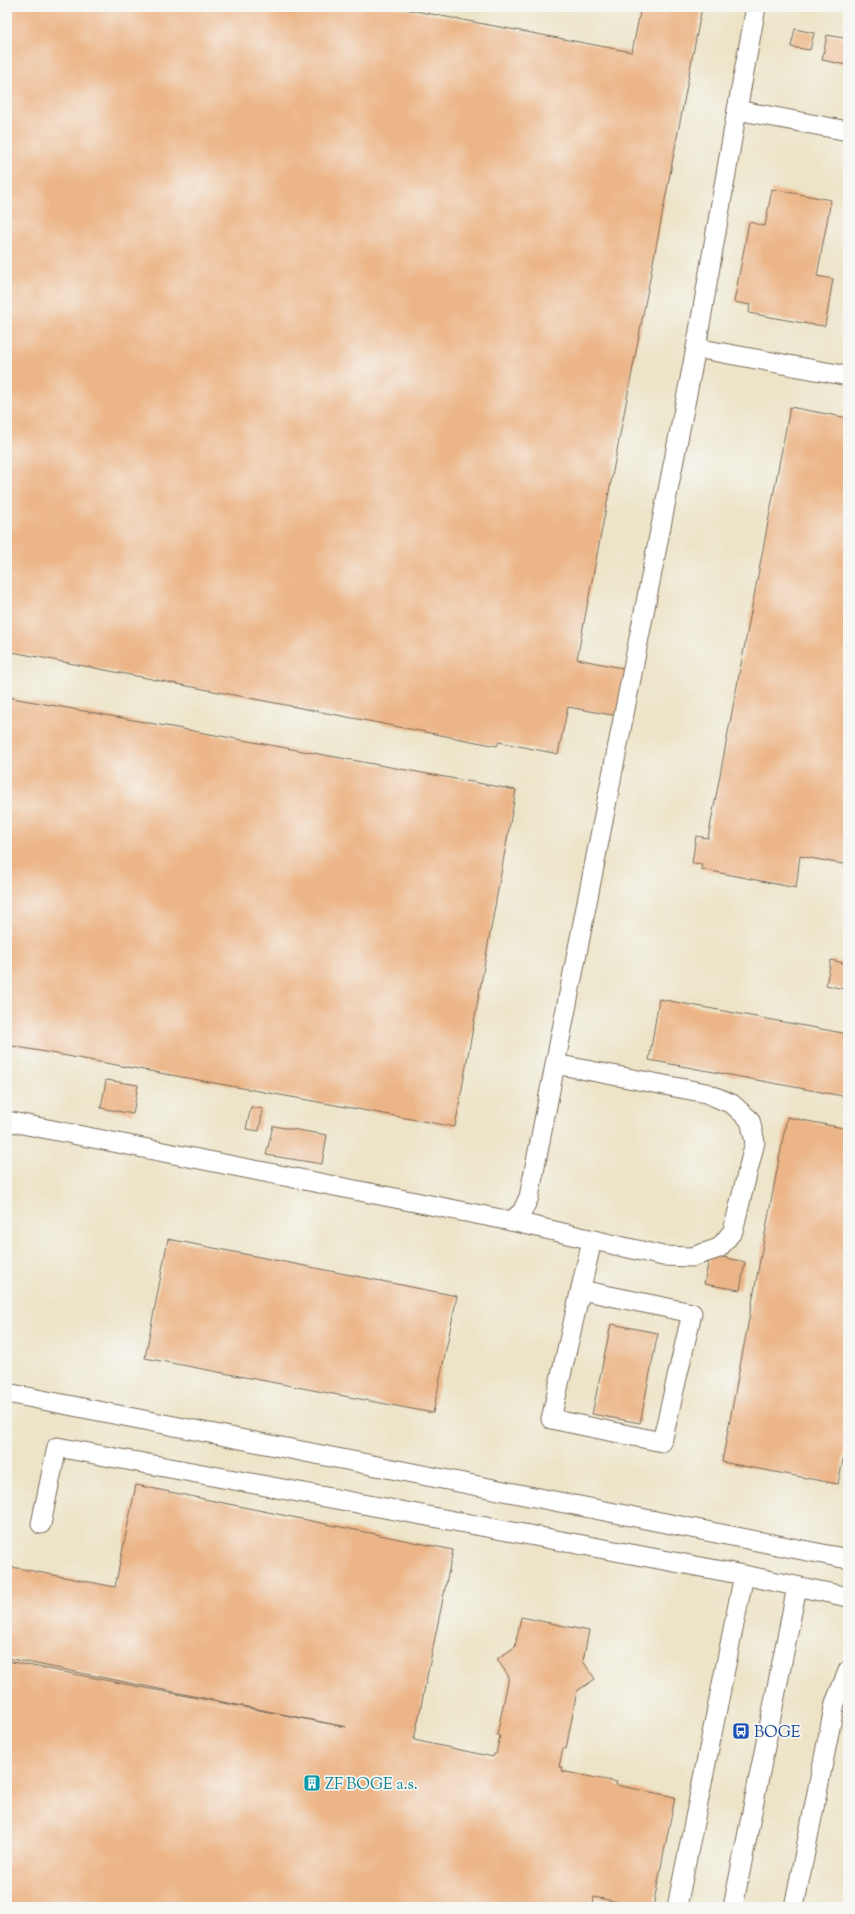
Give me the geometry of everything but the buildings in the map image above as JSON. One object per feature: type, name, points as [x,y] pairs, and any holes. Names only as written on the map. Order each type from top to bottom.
[{"type":"lane","points":[[511,1221],[522,1212],[529,1197],[696,348],[756,7]]},
{"type":"lane","points":[[737,110],[848,131]]},
{"type":"lane","points":[[696,348],[848,376]]},
{"type":"lane","points":[[7,1120],[511,1221],[663,1256],[692,1257],[719,1248],[733,1231],[755,1142],[750,1120],[732,1104],[706,1093],[555,1064]]},
{"type":"lane","points":[[581,1290],[692,1313],[662,1442],[551,1419],[592,1240]]},
{"type":"lane","points":[[7,1393],[848,1559]]},
{"type":"lane","points":[[41,1524],[57,1447],[744,1576],[848,1597]]},
{"type":"lane","points":[[677,1907],[744,1576]]},
{"type":"lane","points":[[733,1907],[797,1587]]},
{"type":"lane","points":[[794,1907],[835,1703],[848,1671]]},
{"type":"place","name":"BOGE","points":[[741,1731]]},
{"type":"place","name":"ZF BOGE a.s.","points":[[312,1783]]}]
